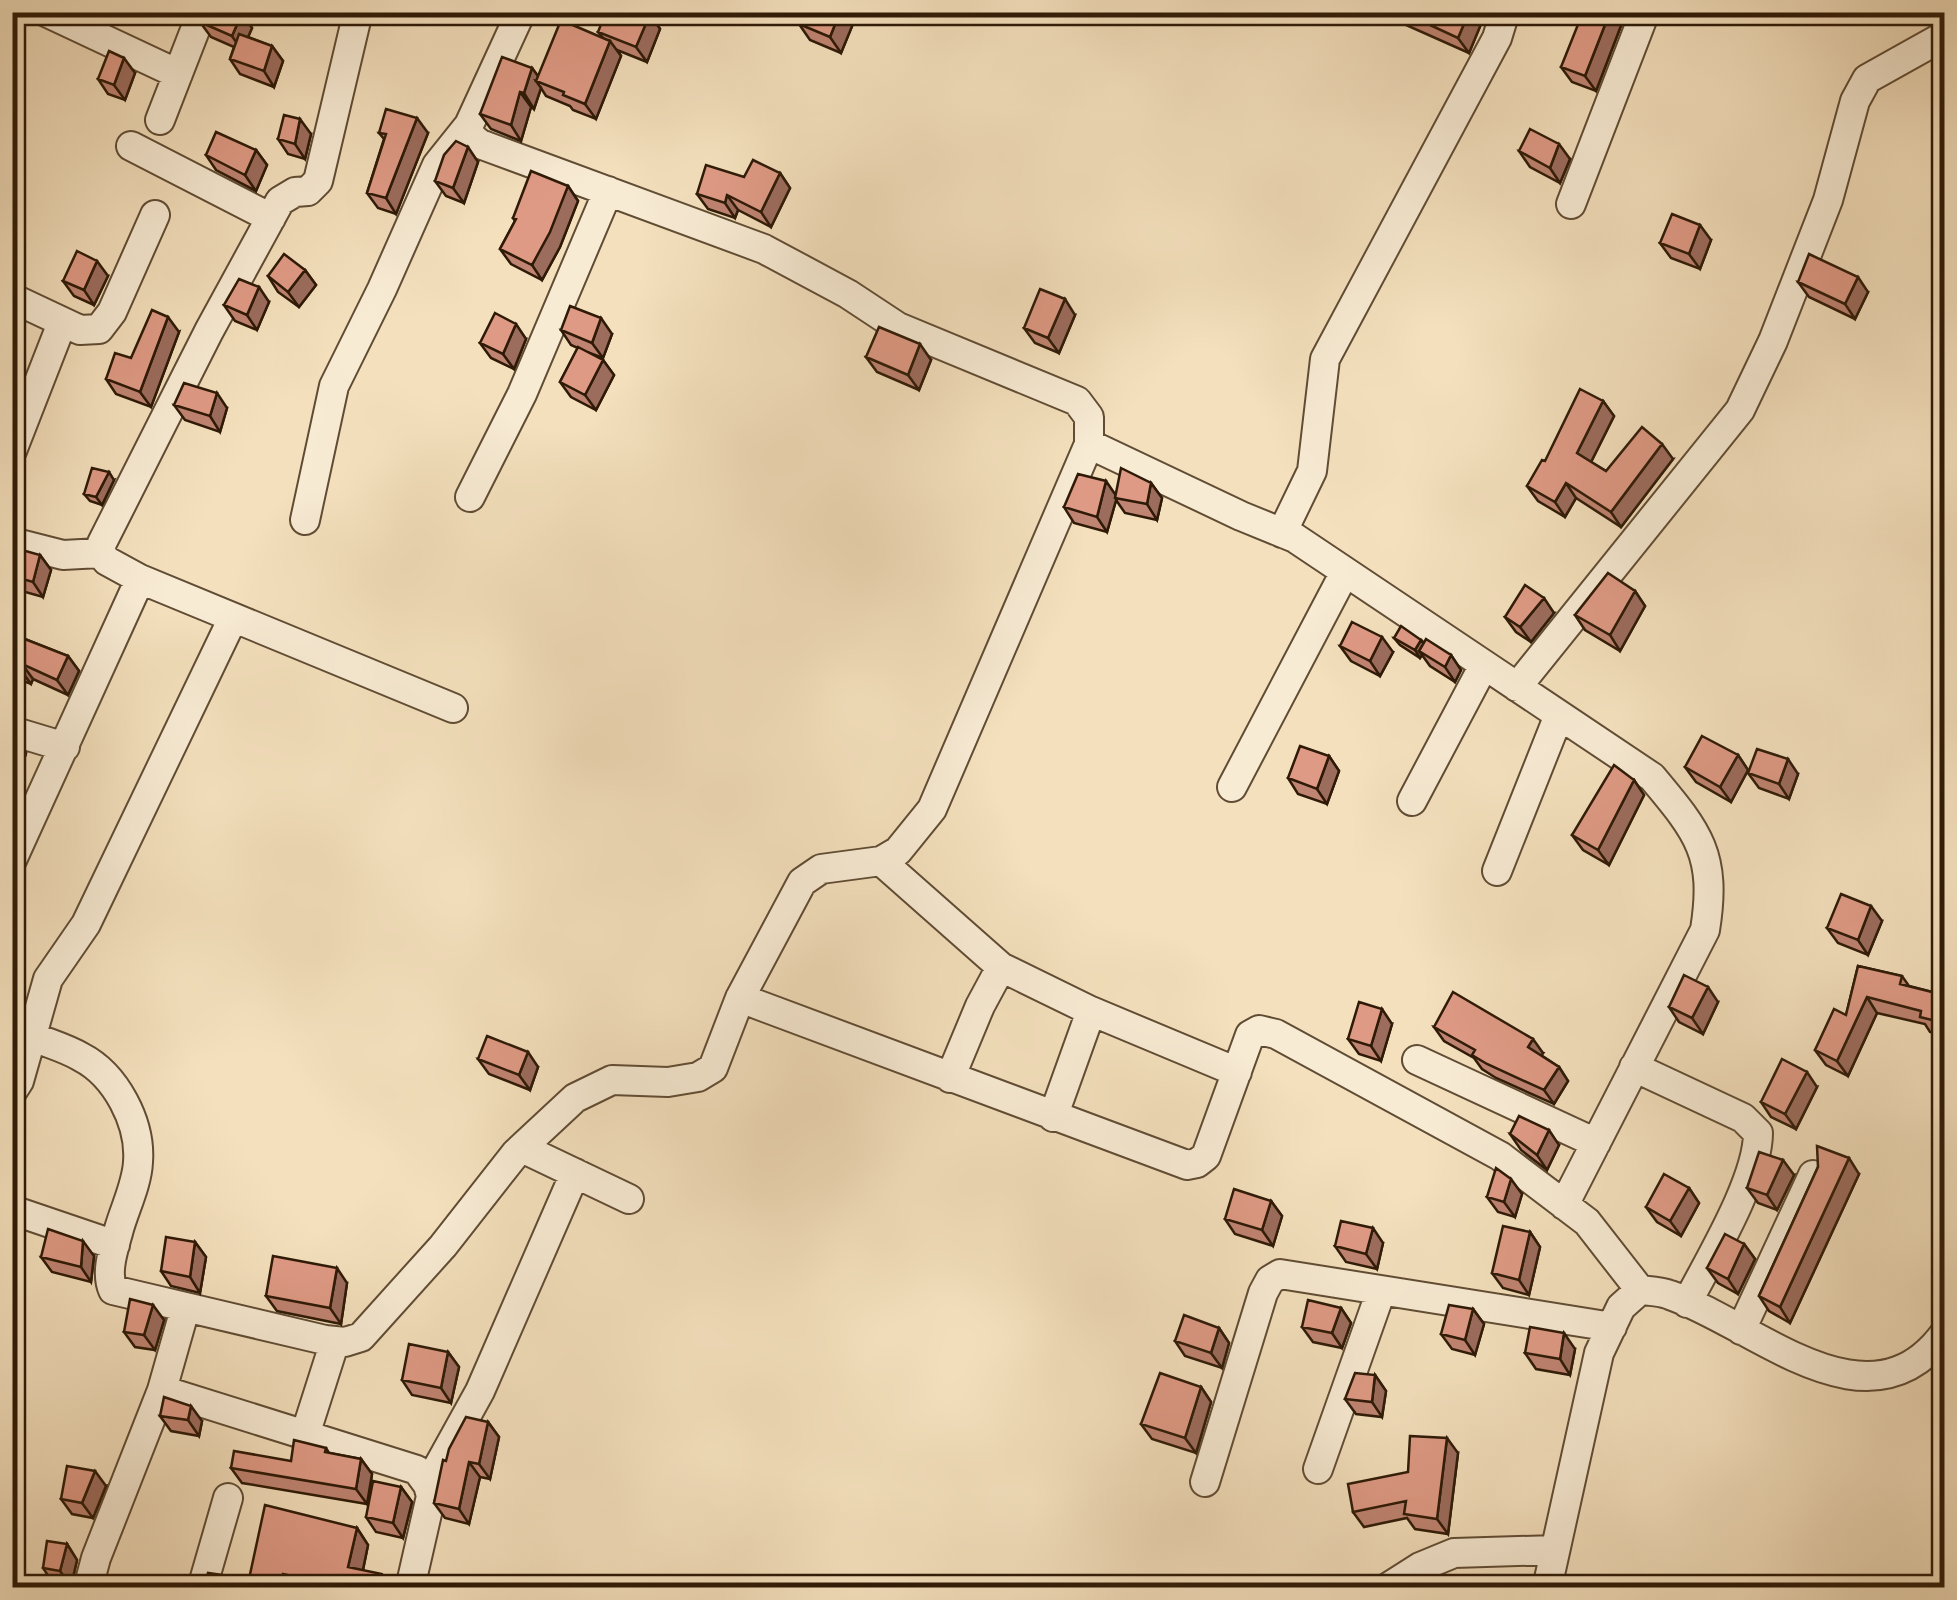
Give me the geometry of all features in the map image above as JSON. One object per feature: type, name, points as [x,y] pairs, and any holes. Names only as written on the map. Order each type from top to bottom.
[{"type":"street","points":[[46,12],[178,74]]},
{"type":"street","points":[[160,120],[202,12]]},
{"type":"street","points":[[100,553],[209,330],[271,218],[287,195],[308,191],[318,181],[358,12]]},
{"type":"street","points":[[305,520],[334,386],[437,165],[469,125],[521,12]]},
{"type":"street","points":[[1282,533],[1312,471],[1325,360],[1497,38],[1505,12]]},
{"type":"street","points":[[1571,204],[1645,12]]},
{"type":"street","points":[[1517,687],[1740,410],[1828,200],[1855,101],[1867,79],[1944,36]]},
{"type":"street","points":[[30,1036],[82,1057],[100,1070],[116,1089],[132,1119],[138,1163],[115,1245],[109,1281],[113,1290],[335,1341],[361,1338],[443,1246],[522,1148],[575,1098],[612,1080],[668,1082],[698,1077],[713,1068],[740,998],[802,882],[822,869],[881,861],[898,852],[932,808],[1089,444],[1088,417],[1077,401],[898,327],[848,294],[764,249],[480,144],[470,136],[469,125]]},
{"type":"street","points":[[131,146],[271,218]]},
{"type":"street","points":[[470,497],[522,394],[608,191]]},
{"type":"street","points":[[12,298],[80,330],[99,330],[112,312],[155,216]]},
{"type":"street","points":[[12,450],[62,323]]},
{"type":"street","points":[[1089,444],[1282,533],[1346,572],[1652,778],[1676,806],[1706,854],[1711,891],[1705,930],[1564,1205]]},
{"type":"street","points":[[12,542],[63,555],[100,553]]},
{"type":"street","points":[[100,553],[140,579],[453,708]]},
{"type":"street","points":[[1232,787],[1346,572]]},
{"type":"street","points":[[12,860],[140,579]]},
{"type":"street","points":[[12,1092],[20,1081],[48,979],[86,924],[233,618]]},
{"type":"street","points":[[1412,802],[1484,665]]},
{"type":"street","points":[[1496,871],[1559,715]]},
{"type":"street","points":[[12,731],[65,748]]},
{"type":"street","points":[[881,861],[1001,967],[1090,1011],[1236,1072]]},
{"type":"street","points":[[950,1078],[1001,967]]},
{"type":"street","points":[[740,998],[1186,1165],[1206,1156],[1250,1035],[1259,1030],[1276,1034],[1500,1156],[1588,1222],[1640,1290],[1668,1294],[1813,1365],[1850,1376],[1874,1377],[1906,1369],[1934,1348],[1944,1334]]},
{"type":"street","points":[[1053,1116],[1090,1011]]},
{"type":"street","points":[[1417,1060],[1596,1144]]},
{"type":"street","points":[[1634,1067],[1743,1118],[1758,1133],[1758,1152],[1686,1303]]},
{"type":"street","points":[[522,1148],[629,1200]]},
{"type":"street","points":[[428,1484],[480,1391],[575,1173]]},
{"type":"street","points":[[1742,1330],[1812,1175]]},
{"type":"street","points":[[12,1210],[115,1245]]},
{"type":"street","points":[[1206,1482],[1270,1280],[1280,1274],[1612,1326]]},
{"type":"street","points":[[1547,1588],[1599,1353],[1621,1308],[1640,1290]]},
{"type":"street","points":[[1318,1469],[1381,1292]]},
{"type":"street","points":[[88,1588],[126,1477],[162,1390],[185,1309]]},
{"type":"street","points":[[304,1435],[335,1341]]},
{"type":"street","points":[[162,1390],[416,1470],[428,1484],[431,1496],[410,1588]]},
{"type":"street","points":[[202,1588],[228,1498]]},
{"type":"street","points":[[1387,1588],[1420,1567],[1454,1553],[1555,1550]]},
{"type":"building","points":[[204,12],[242,13],[232,36],[200,22]]},
{"type":"building","points":[[606,12],[650,14],[636,47],[598,32]]},
{"type":"building","points":[[804,12],[840,12],[830,37],[799,24]]},
{"type":"building","points":[[1402,12],[1469,12],[1458,38]]},
{"type":"building","points":[[1583,12],[1610,12],[1585,76],[1561,67]]},
{"type":"building","points":[[561,20],[610,41],[585,104],[536,81]]},
{"type":"building","points":[[239,34],[272,46],[264,71],[230,59]]},
{"type":"building","points":[[109,51],[124,58],[114,85],[98,79]]},
{"type":"building","points":[[502,57],[532,68],[511,125],[480,114]]},
{"type":"building","points":[[386,109],[417,118],[386,198],[367,193],[386,134],[379,133]]},
{"type":"building","points":[[284,115],[300,119],[295,144],[278,139]]},
{"type":"building","points":[[1530,129],[1559,144],[1550,168],[1519,151]]},
{"type":"building","points":[[216,132],[256,150],[245,175],[206,155]]},
{"type":"building","points":[[456,141],[468,147],[453,188],[435,181],[444,155]]},
{"type":"building","points":[[753,160],[780,173],[761,212],[727,195],[725,203],[697,194],[706,165],[744,177]]},
{"type":"building","points":[[531,171],[568,186],[532,265],[500,249],[516,219],[513,218]]},
{"type":"building","points":[[1672,214],[1700,225],[1689,254],[1660,243]]},
{"type":"building","points":[[77,251],[97,261],[84,290],[63,281]]},
{"type":"building","points":[[284,254],[305,270],[288,292],[268,276]]},
{"type":"building","points":[[1809,254],[1858,277],[1845,304],[1798,282]]},
{"type":"building","points":[[239,279],[259,287],[247,315],[224,305]]},
{"type":"building","points":[[1040,289],[1065,299],[1048,338],[1024,328]]},
{"type":"building","points":[[570,306],[601,318],[592,343],[561,330]]},
{"type":"building","points":[[152,310],[168,317],[140,392],[106,379],[115,353],[131,358]]},
{"type":"building","points":[[495,313],[516,324],[503,354],[480,343]]},
{"type":"building","points":[[879,327],[920,344],[908,375],[866,357]]},
{"type":"building","points":[[578,347],[603,360],[585,395],[560,382]]},
{"type":"building","points":[[184,383],[217,393],[210,416],[174,405]]},
{"type":"building","points":[[1580,389],[1603,401],[1577,453],[1606,471],[1642,427],[1662,444],[1611,512],[1566,483],[1555,502],[1527,486],[1542,460],[1545,461]]},
{"type":"building","points":[[92,468],[109,472],[96,497],[84,494]]},
{"type":"building","points":[[1121,468],[1151,483],[1147,504],[1115,498]]},
{"type":"building","points":[[1078,474],[1106,481],[1097,517],[1064,507]]},
{"type":"building","points":[[15,548],[40,555],[33,582],[12,576]]},
{"type":"building","points":[[1608,573],[1635,591],[1610,635],[1575,615]]},
{"type":"building","points":[[1525,585],[1544,598],[1520,627],[1505,617]]},
{"type":"building","points":[[1352,622],[1382,637],[1370,661],[1340,646]]},
{"type":"building","points":[[1401,626],[1421,640],[1415,650],[1394,638]]},
{"type":"building","points":[[12,634],[68,656],[57,680],[22,664],[20,669],[12,666]]},
{"type":"building","points":[[1426,639],[1451,655],[1445,667],[1419,651]]},
{"type":"building","points":[[1702,736],[1738,755],[1720,787],[1685,767]]},
{"type":"building","points":[[1300,746],[1329,756],[1317,789],[1288,778]]},
{"type":"building","points":[[1757,749],[1788,759],[1779,784],[1748,773]]},
{"type":"building","points":[[1614,765],[1634,780],[1598,850],[1572,835]]},
{"type":"building","points":[[1841,894],[1871,906],[1858,940],[1827,928]]},
{"type":"building","points":[[1858,966],[1902,976],[1900,984],[1944,995],[1944,1023],[1920,1017],[1921,1011],[1867,997],[1837,1061],[1815,1050],[1834,1009],[1846,1015]]},
{"type":"building","points":[[1684,975],[1708,987],[1692,1018],[1669,1007]]},
{"type":"building","points":[[1453,992],[1533,1039],[1528,1047],[1559,1067],[1544,1090],[1487,1064],[1472,1055],[1475,1050],[1434,1027]]},
{"type":"building","points":[[1359,1002],[1382,1009],[1371,1046],[1348,1039]]},
{"type":"building","points":[[487,1036],[528,1052],[519,1075],[478,1059]]},
{"type":"building","points":[[1782,1059],[1807,1072],[1785,1114],[1761,1102]]},
{"type":"building","points":[[1519,1116],[1549,1130],[1537,1155],[1510,1134]]},
{"type":"building","points":[[1817,1146],[1849,1158],[1780,1307],[1759,1296],[1818,1167]]},
{"type":"building","points":[[1759,1152],[1783,1160],[1767,1195],[1747,1188]]},
{"type":"building","points":[[1496,1168],[1511,1179],[1504,1202],[1487,1197]]},
{"type":"building","points":[[1664,1174],[1689,1188],[1670,1221],[1646,1207]]},
{"type":"building","points":[[1234,1189],[1271,1201],[1262,1230],[1225,1219]]},
{"type":"building","points":[[1341,1221],[1373,1228],[1366,1254],[1335,1246]]},
{"type":"building","points":[[1503,1226],[1530,1232],[1519,1280],[1492,1273]]},
{"type":"building","points":[[48,1229],[83,1241],[81,1267],[41,1257]]},
{"type":"building","points":[[1725,1234],[1744,1244],[1728,1279],[1707,1268]]},
{"type":"building","points":[[166,1237],[195,1242],[190,1277],[161,1271]]},
{"type":"building","points":[[273,1256],[337,1268],[330,1308],[266,1296]]},
{"type":"building","points":[[130,1299],[153,1305],[144,1335],[124,1332]]},
{"type":"building","points":[[1308,1300],[1341,1308],[1332,1333],[1302,1327]]},
{"type":"building","points":[[1449,1305],[1473,1309],[1465,1340],[1441,1334]]},
{"type":"building","points":[[1184,1315],[1219,1328],[1211,1353],[1175,1341]]},
{"type":"building","points":[[1530,1327],[1564,1333],[1560,1359],[1525,1353]]},
{"type":"building","points":[[409,1344],[448,1352],[441,1388],[402,1380]]},
{"type":"building","points":[[1160,1373],[1201,1387],[1185,1438],[1141,1424]]},
{"type":"building","points":[[1355,1373],[1375,1375],[1372,1402],[1345,1399]]},
{"type":"building","points":[[164,1397],[191,1406],[188,1420],[160,1416]]},
{"type":"building","points":[[466,1417],[488,1422],[479,1464],[469,1462],[459,1509],[434,1503],[443,1460],[446,1461]]},
{"type":"building","points":[[1410,1436],[1447,1438],[1437,1519],[1404,1514],[1406,1501],[1353,1512],[1348,1484],[1408,1472]]},
{"type":"building","points":[[294,1440],[326,1448],[325,1452],[361,1459],[356,1489],[231,1468],[234,1451],[291,1461]]},
{"type":"building","points":[[67,1466],[95,1471],[82,1503],[61,1499]]},
{"type":"building","points":[[373,1481],[401,1487],[393,1523],[366,1517]]},
{"type":"building","points":[[265,1505],[357,1528],[348,1567],[382,1574],[389,1588],[345,1588],[283,1574],[281,1588],[204,1588],[208,1573],[249,1579]]},
{"type":"building","points":[[47,1541],[67,1544],[60,1571],[43,1568]]}]
